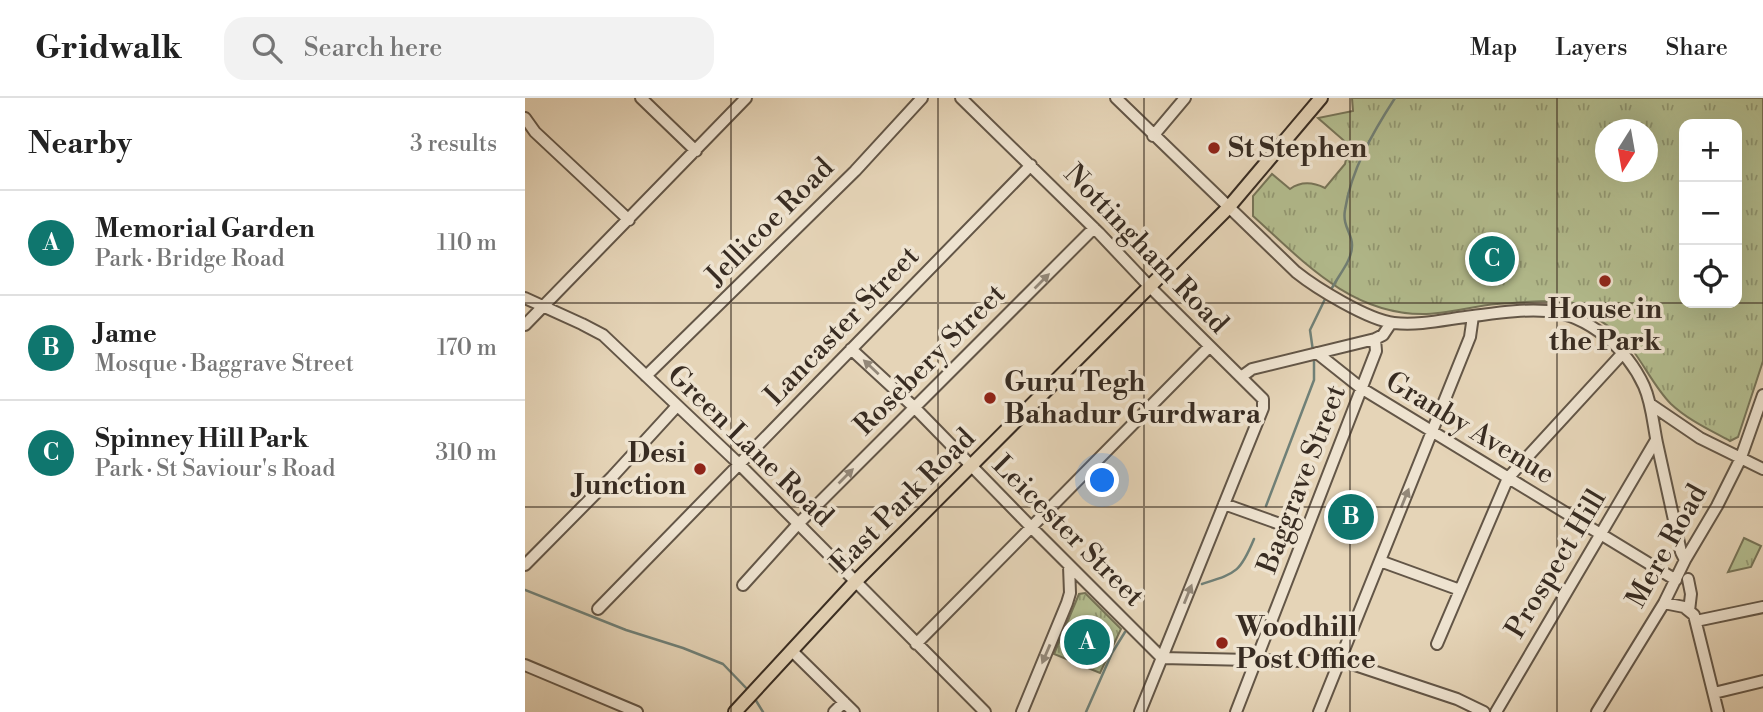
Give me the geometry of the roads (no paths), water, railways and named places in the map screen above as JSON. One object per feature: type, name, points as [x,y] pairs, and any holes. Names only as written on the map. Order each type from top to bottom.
[{"type":"main road","name":"East Park Road","points":[[735,712],[855,582],[1228,208],[1321,98]]},
{"type":"street","points":[[641,98],[696,151]]},
{"type":"street","points":[[525,325],[541,305],[629,220],[746,98]]},
{"type":"street","name":"Jellicoe Road","points":[[646,376],[855,171],[922,98]]},
{"type":"street","name":"Nottingham Road","points":[[961,98],[1260,396],[1263,404],[1224,503]]},
{"type":"street","points":[[1116,98],[1296,272],[1328,294],[1391,323],[1415,324],[1473,316],[1548,311],[1562,314],[1593,328],[1622,354],[1643,386],[1650,404],[1685,560]]},
{"type":"street","points":[[1153,136],[1185,98]]},
{"type":"street","points":[[525,118],[535,132],[629,220]]},
{"type":"street","name":"Lancaster Street","points":[[597,609],[1031,165]]},
{"type":"street","name":"Rosebery Street","points":[[743,585],[798,524],[1094,228]]},
{"type":"street","name":"Green Lane Road","points":[[525,298],[603,335],[739,464],[985,712]]},
{"type":"street","points":[[1319,712],[1470,337],[1473,316]]},
{"type":"street","points":[[1241,377],[1252,369],[1375,340],[1383,335],[1391,323]]},
{"type":"street","name":"Baggrave Street","points":[[1236,712],[1376,351],[1375,340]]},
{"type":"street","points":[[916,644],[1209,347]]},
{"type":"street","name":"Leicester Street","points":[[852,349],[915,408],[1162,657]]},
{"type":"street","name":"Granby Avenue","points":[[1313,354],[1361,388],[1676,580]]},
{"type":"street","points":[[1437,644],[1508,478],[1622,354]]},
{"type":"street","name":"Mere Road","points":[[1597,712],[1664,603],[1685,560],[1717,506],[1740,460],[1763,395]]},
{"type":"street","points":[[1650,404],[1700,438],[1763,469]]},
{"type":"street","points":[[525,565],[677,406]]},
{"type":"street","name":"Prospect Hill","points":[[1496,712],[1656,440]]},
{"type":"street","points":[[1140,712],[1224,503],[1305,533]]},
{"type":"street","points":[[1380,561],[1460,590]]},
{"type":"street","points":[[1022,712],[1067,603],[1070,593],[1069,566]]},
{"type":"street","points":[[1688,579],[1691,594],[1689,611]]},
{"type":"street","points":[[1664,603],[1684,607],[1696,621],[1718,712]]},
{"type":"street","points":[[1696,621],[1763,607]]},
{"type":"street","points":[[792,650],[854,712]]},
{"type":"street","points":[[1162,657],[1339,662],[1457,699],[1484,712]]},
{"type":"street","points":[[525,665],[637,712]]},
{"type":"street","points":[[1714,693],[1763,681]]},
{"type":"street","points":[[834,712],[844,702]]},
{"type":"waterway","points":[[1331,290],[1351,252],[1352,242],[1344,216],[1352,180],[1371,138],[1395,98]]},
{"type":"waterway","points":[[1313,351],[1310,330],[1327,295]]},
{"type":"waterway","points":[[1266,506],[1314,380],[1314,357]]},
{"type":"waterway","points":[[1202,584],[1235,570],[1245,559],[1254,539]]},
{"type":"waterway","points":[[525,590],[626,630],[723,664],[749,691]]},
{"type":"waterway","points":[[1086,712],[1112,653],[1125,632]]},
{"type":"waterway","points":[[755,699],[763,712]]},
{"type":"place","name":"St Stephen","points":[[1214,148]]},
{"type":"place","name":"Spinney Hill Park","points":[[1492,259]]},
{"type":"place","name":"House in the Park","points":[[1605,281]]},
{"type":"place","name":"Guru Tegh Bahadur Gurdwara","points":[[990,398]]},
{"type":"place","name":"Desi Junction","points":[[700,469]]},
{"type":"place","name":"Jame","points":[[1351,517]]},
{"type":"place","name":"Memorial Garden","points":[[1087,642]]},
{"type":"place","name":"Woodhill Post Office","points":[[1222,643]]}]
